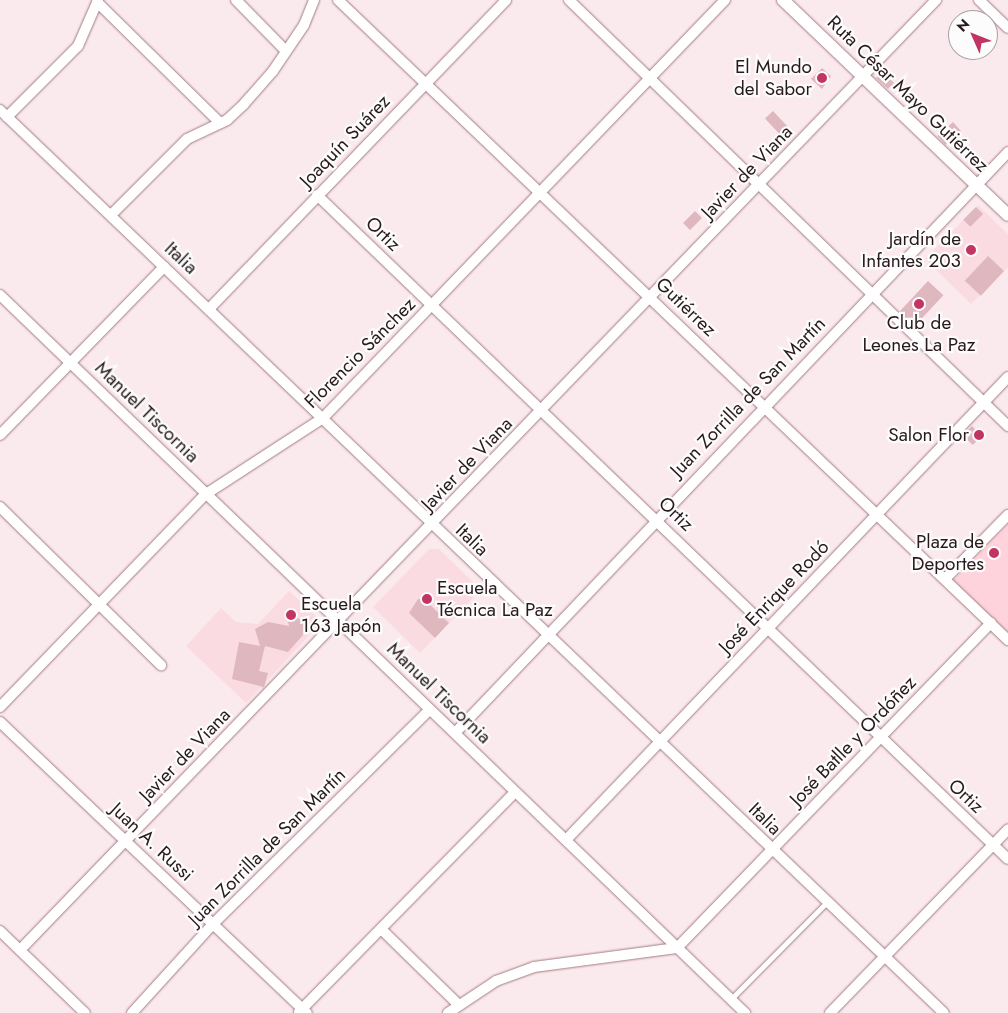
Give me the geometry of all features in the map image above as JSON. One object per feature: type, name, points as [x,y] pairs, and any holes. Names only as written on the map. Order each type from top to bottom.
[{"type":"street","points":[[236,0],[286,51]]},
{"type":"street","points":[[111,215],[187,139],[220,124],[244,104],[286,51],[314,0]]},
{"type":"street","name":"Gutiérrez","points":[[338,0],[1008,640]]},
{"type":"street","name":"Joaquín Suárez","points":[[210,308],[506,0]]},
{"type":"street","points":[[570,0],[761,183],[1008,426]]},
{"type":"street","name":"Florencio Sánchez","points":[[0,707],[98,602],[206,494],[323,418],[725,0]]},
{"type":"street","name":"Ruta César Mayo Gutiérrez","points":[[783,0],[1008,215]]},
{"type":"street","name":"Javier de Viana","points":[[20,950],[433,525],[936,0]]},
{"type":"street","points":[[979,0],[1008,28]]},
{"type":"street","points":[[4,114],[78,46],[98,1],[220,124]]},
{"type":"street","name":"Italia","points":[[4,114],[164,267],[210,308],[546,636],[944,1013]]},
{"type":"street","name":"Juan Zorrilla de San Martín","points":[[455,733],[656,519],[1008,152]]},
{"type":"street","name":"Ortiz","points":[[317,195],[656,519],[879,739],[1008,859]]},
{"type":"street","points":[[0,435],[164,267]]},
{"type":"street","name":"Manuel Tiscornia","points":[[0,295],[745,1013]]},
{"type":"street","name":"José Enrique Rodó","points":[[566,840],[1008,377]]},
{"type":"street","points":[[0,507],[161,665]]},
{"type":"street","points":[[945,579],[1008,515]]},
{"type":"street","name":"José Batlle y Ordóñez","points":[[678,948],[991,623]]},
{"type":"street","name":"Juan Zorrilla de San Martín","points":[[132,1013],[213,924],[430,709]]},
{"type":"street","name":"Juan A. Russi","points":[[0,722],[213,924],[302,1012]]},
{"type":"street","points":[[302,1012],[515,792]]},
{"type":"street","points":[[830,1013],[883,956],[1008,829]]},
{"type":"street","points":[[381,929],[459,1005]]},
{"type":"street","points":[[0,931],[85,1013]]},
{"type":"street","points":[[448,1013],[496,981],[534,967],[678,948]]},
{"type":"lane","points":[[731,999],[827,902]]},
{"type":"shaded area","name":"Jardín de Infantes 203","points":[[978,205],[1008,234],[1008,267],[971,304],[925,259]]},
{"type":"shaded area","name":"Plaza de Deportes","points":[[1008,524],[1008,634],[953,581]]},
{"type":"shaded area","name":"Escuela Técnica La Paz","points":[[429,549],[439,549],[481,590],[420,653],[373,607]]},
{"type":"shaded area","points":[[289,591],[317,617],[317,627],[266,682],[264,689],[260,688],[246,703],[186,646],[221,608],[236,622],[258,624]]},
{"type":"building","name":"El Mundo del Sabor","points":[[822,68],[831,76],[822,89],[811,79]]},
{"type":"building","points":[[883,71],[894,83],[888,89],[876,78]]},
{"type":"building","points":[[773,111],[787,126],[779,134],[765,119]]},
{"type":"building","points":[[953,122],[961,131],[945,145],[937,136]]},
{"type":"building","points":[[976,207],[983,214],[970,227],[963,220]]},
{"type":"building","points":[[695,211],[702,218],[690,230],[683,223]]},
{"type":"building","points":[[988,256],[1004,271],[981,296],[965,281]]},
{"type":"building","name":"Club de Leones La Paz","points":[[928,281],[943,295],[915,326],[899,312]]},
{"type":"building","points":[[972,426],[982,436],[973,445],[963,435]]},
{"type":"building","points":[[418,599],[424,599],[449,623],[435,638],[409,613]]},
{"type":"building","points":[[291,613],[310,627],[288,652],[265,646],[259,671],[268,673],[264,687],[232,679],[239,642],[260,646],[255,629],[268,622],[289,626],[287,617]]},
{"type":"place","name":"El Mundo del Sabor","points":[[822,78]]},
{"type":"place","name":"Jardín de Infantes 203","points":[[971,250]]},
{"type":"place","name":"Club de Leones La Paz","points":[[919,304]]},
{"type":"place","name":"Salon Flor","points":[[979,435]]},
{"type":"place","name":"Plaza de Deportes","points":[[994,553]]},
{"type":"place","name":"Escuela Técnica La Paz","points":[[427,599]]},
{"type":"place","name":"Escuela 163 Japón","points":[[291,615]]}]
